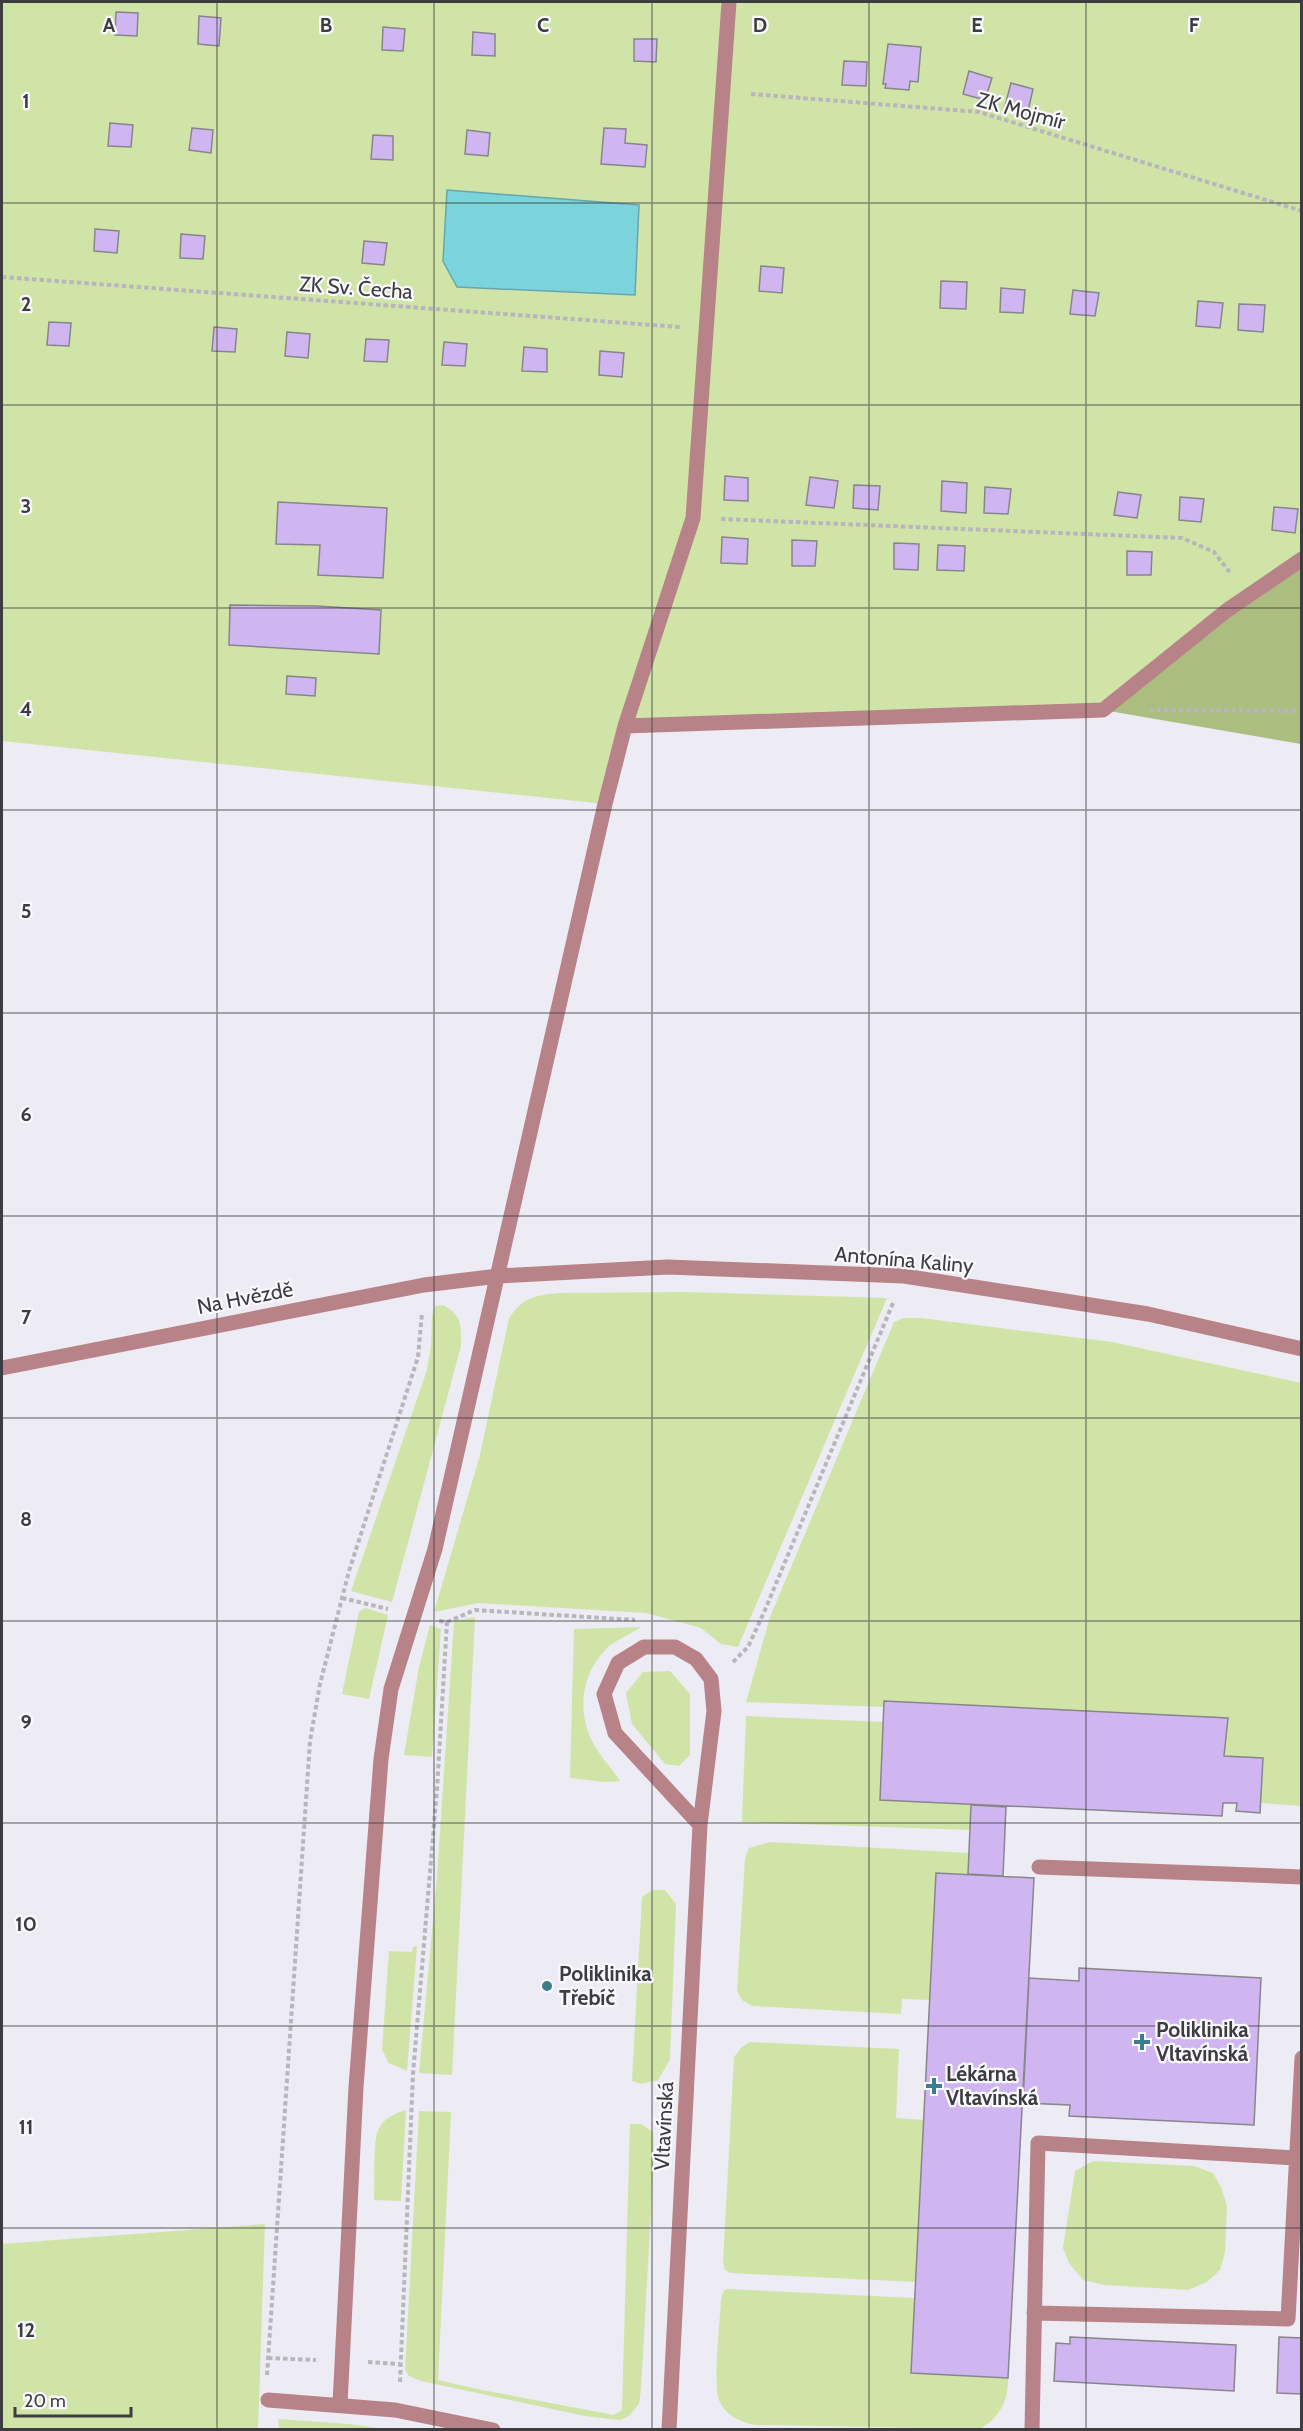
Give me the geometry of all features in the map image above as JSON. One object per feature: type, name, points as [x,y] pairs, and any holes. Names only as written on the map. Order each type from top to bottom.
[{"type":"street","points":[[340,2404],[356,2086],[381,1759],[392,1689],[435,1549],[605,804],[625,726],[693,518],[729,2]]},
{"type":"street","points":[[625,726],[1103,710],[1246,597],[1302,559]]},
{"type":"street","name":"Antonína Kaliny","points":[[498,1276],[668,1267],[904,1276],[1148,1314],[1302,1349]]},
{"type":"street","name":"Na Hvězdě","points":[[2,1368],[424,1285],[498,1276]]},
{"type":"street","points":[[700,1825],[615,1733],[604,1694],[618,1663],[644,1647],[675,1647],[696,1659],[711,1680]]},
{"type":"street","name":"Vltavínská","points":[[669,2430],[700,1825],[714,1711],[711,1680]]},
{"type":"street","points":[[1039,1867],[1302,1877]]},
{"type":"street","points":[[1034,2313],[1288,2319],[1302,2058]]},
{"type":"street","points":[[1032,2430],[1038,2143],[1296,2158]]},
{"type":"street","points":[[268,2400],[395,2409],[493,2430]]},
{"type":"path","name":"ZK Mojmír","points":[[723,95],[750,94],[979,112],[1302,211]]},
{"type":"path","name":"ZK Sv. Čecha","points":[[2,277],[707,329]]},
{"type":"path","points":[[693,518],[1182,538],[1214,552],[1246,597]]},
{"type":"path","points":[[1103,710],[1302,711]]},
{"type":"path","points":[[711,1680],[748,1647],[904,1276]]},
{"type":"path","points":[[268,2400],[268,2366],[310,1741],[320,1684],[342,1598],[418,1357],[424,1285]]},
{"type":"path","points":[[342,1598],[447,1622],[475,1610],[638,1620]]},
{"type":"path","points":[[395,2409],[400,2383],[413,2074],[437,1789],[447,1622]]},
{"type":"path","points":[[726,1654],[734,1661]]},
{"type":"green space","points":[[2,2],[1301,2],[1301,559],[1103,710],[625,726],[605,804],[2,741]]},
{"type":"green space","points":[[1301,559],[1301,744],[1103,710]]},
{"type":"green space","points":[[685,1292],[887,1298],[738,1647],[721,1644],[701,1628],[646,1613],[478,1603],[434,1612],[480,1455],[509,1318],[514,1311],[530,1299],[558,1293]]},
{"type":"green space","points":[[443,1305],[454,1313],[460,1322],[461,1346],[392,1602],[351,1591],[427,1370],[432,1315],[435,1306]]},
{"type":"green space","points":[[904,1318],[921,1318],[1112,1342],[1301,1383],[1301,1806],[1261,1803],[1263,1758],[1224,1756],[1227,1718],[885,1701],[884,1707],[746,1702],[770,1617],[894,1322]]},
{"type":"green space","points":[[365,1608],[388,1615],[369,1699],[342,1694],[359,1612]]},
{"type":"green space","points":[[475,1617],[452,2075],[419,2073],[437,1877],[454,1621]]},
{"type":"green space","points":[[430,1625],[441,1629],[432,1757],[404,1755],[419,1667]]},
{"type":"green space","points":[[641,1627],[606,1649],[592,1669],[584,1692],[584,1716],[591,1739],[620,1781],[605,1782],[570,1778],[574,1629]]},
{"type":"green space","points":[[670,1671],[690,1694],[690,1755],[679,1766],[665,1764],[632,1724],[626,1693],[643,1672]]},
{"type":"green space","points":[[746,1716],[883,1722],[880,1800],[971,1805],[970,1830],[742,1822]]},
{"type":"green space","points":[[770,1842],[969,1853],[968,1874],[936,1873],[930,2000],[902,1999],[901,2014],[752,2006],[742,2000],[737,1991],[745,1858],[749,1848]]},
{"type":"green space","points":[[652,1890],[665,1890],[676,1904],[670,2060],[658,2080],[641,2084],[632,2081],[642,1897]]},
{"type":"green space","points":[[417,1946],[407,2071],[389,2063],[382,2050],[389,1951],[412,1952],[413,1947]]},
{"type":"green space","points":[[750,2042],[899,2049],[896,2118],[924,2120],[916,2282],[730,2273],[725,2270],[723,2263],[734,2057],[742,2047]]},
{"type":"green space","points":[[406,2110],[401,2201],[374,2200],[377,2133],[388,2118]]},
{"type":"green space","points":[[419,2111],[451,2112],[438,2380],[614,2415],[622,2410],[630,2124],[641,2124],[653,2132],[654,2158],[641,2389],[639,2404],[629,2416],[620,2420],[585,2416],[421,2381],[409,2376],[405,2370]]},
{"type":"green space","points":[[1093,2161],[1194,2166],[1213,2173],[1221,2187],[1227,2206],[1225,2252],[1220,2270],[1207,2282],[1188,2290],[1105,2285],[1083,2280],[1069,2263],[1063,2248],[1075,2171]]},
{"type":"green space","points":[[265,2224],[258,2429],[2,2429],[2,2244]]},
{"type":"green space","points":[[726,2289],[915,2298],[912,2373],[1008,2378],[1005,2401],[992,2420],[979,2429],[756,2425],[739,2420],[725,2410],[717,2392],[721,2300]]},
{"type":"green space","points":[[278,2419],[349,2424],[386,2429],[279,2429]]},
{"type":"water","points":[[447,190],[639,205],[635,295],[457,287],[443,261]]},
{"type":"building","points":[[116,12],[138,13],[137,36],[115,35]]},
{"type":"building","points":[[199,16],[221,18],[219,46],[198,44]]},
{"type":"building","points":[[383,27],[405,29],[403,51],[382,50]]},
{"type":"building","points":[[473,32],[495,34],[495,56],[472,55]]},
{"type":"building","points":[[634,39],[657,39],[656,62],[634,61]]},
{"type":"building","points":[[888,44],[921,47],[918,82],[910,81],[909,90],[885,88],[886,84],[883,84]]},
{"type":"building","points":[[844,61],[867,62],[866,86],[842,85]]},
{"type":"building","points":[[969,71],[992,78],[985,100],[963,94]]},
{"type":"building","points":[[1011,83],[1033,89],[1028,111],[1005,106]]},
{"type":"building","points":[[110,123],[133,125],[131,147],[108,146]]},
{"type":"building","points":[[192,128],[213,130],[211,153],[189,150]]},
{"type":"building","points":[[604,128],[626,129],[625,143],[647,145],[645,167],[601,164]]},
{"type":"building","points":[[467,130],[490,133],[488,156],[465,154]]},
{"type":"building","points":[[373,135],[393,136],[393,160],[371,159]]},
{"type":"building","points":[[95,229],[119,231],[117,253],[94,251]]},
{"type":"building","points":[[181,234],[205,236],[203,259],[180,258]]},
{"type":"building","points":[[364,241],[387,243],[384,265],[362,263]]},
{"type":"building","points":[[761,266],[784,268],[782,293],[759,291]]},
{"type":"building","points":[[941,281],[967,282],[966,309],[940,308]]},
{"type":"building","points":[[1001,288],[1025,290],[1023,313],[1000,312]]},
{"type":"building","points":[[1073,290],[1099,293],[1095,316],[1070,314]]},
{"type":"building","points":[[1198,301],[1223,303],[1220,328],[1196,326]]},
{"type":"building","points":[[1239,304],[1265,305],[1263,332],[1238,330]]},
{"type":"building","points":[[49,322],[71,323],[69,346],[47,345]]},
{"type":"building","points":[[214,327],[237,329],[235,352],[212,351]]},
{"type":"building","points":[[287,332],[310,334],[308,358],[285,356]]},
{"type":"building","points":[[366,339],[389,340],[387,362],[364,361]]},
{"type":"building","points":[[444,342],[467,344],[465,366],[442,365]]},
{"type":"building","points":[[524,347],[547,349],[547,372],[522,371]]},
{"type":"building","points":[[600,351],[624,353],[622,377],[599,375]]},
{"type":"building","points":[[725,476],[748,478],[748,501],[724,500]]},
{"type":"building","points":[[810,477],[838,481],[834,508],[806,505]]},
{"type":"building","points":[[942,481],[967,483],[966,513],[941,511]]},
{"type":"building","points":[[854,485],[880,486],[878,510],[853,508]]},
{"type":"building","points":[[985,487],[1011,489],[1008,514],[984,513]]},
{"type":"building","points":[[1118,492],[1141,495],[1137,518],[1114,515]]},
{"type":"building","points":[[1180,497],[1204,499],[1201,522],[1179,520]]},
{"type":"building","points":[[278,502],[387,508],[383,578],[318,575],[320,545],[276,544]]},
{"type":"building","points":[[1274,507],[1298,509],[1295,533],[1272,530]]},
{"type":"building","points":[[722,537],[748,539],[747,564],[721,563]]},
{"type":"building","points":[[792,540],[817,541],[815,566],[792,566]]},
{"type":"building","points":[[894,543],[919,544],[918,570],[894,569]]},
{"type":"building","points":[[938,545],[965,546],[964,571],[937,570]]},
{"type":"building","points":[[1127,551],[1152,552],[1151,575],[1127,575]]},
{"type":"building","points":[[230,605],[317,606],[381,610],[379,654],[229,645]]},
{"type":"building","points":[[287,676],[316,678],[315,696],[286,694]]},
{"type":"building","points":[[884,1701],[1228,1718],[1224,1756],[1263,1758],[1260,1813],[1236,1811],[1237,1803],[1223,1803],[1222,1816],[880,1800]]},
{"type":"building","points":[[971,1805],[1006,1807],[1003,1876],[968,1874]]},
{"type":"building","points":[[936,1873],[1034,1878],[1008,2378],[911,2373]]},
{"type":"building","name":"Poliklinika Vltavínská","points":[[1079,1968],[1261,1978],[1254,2125],[1069,2116],[1070,2105],[1023,2103],[1029,1978],[1079,1981]]},
{"type":"building","points":[[1070,2337],[1236,2345],[1234,2391],[1054,2381],[1056,2343],[1070,2344]]},
{"type":"building","points":[[1279,2337],[1302,2338],[1302,2394],[1277,2393]]},
{"type":"place","name":"Poliklinika Třebíč","points":[[547,1986]]},
{"type":"place","name":"Poliklinika Vltavínská","points":[[1142,2042]]},
{"type":"place","name":"Lékárna Vltavínská","points":[[934,2086]]}]
